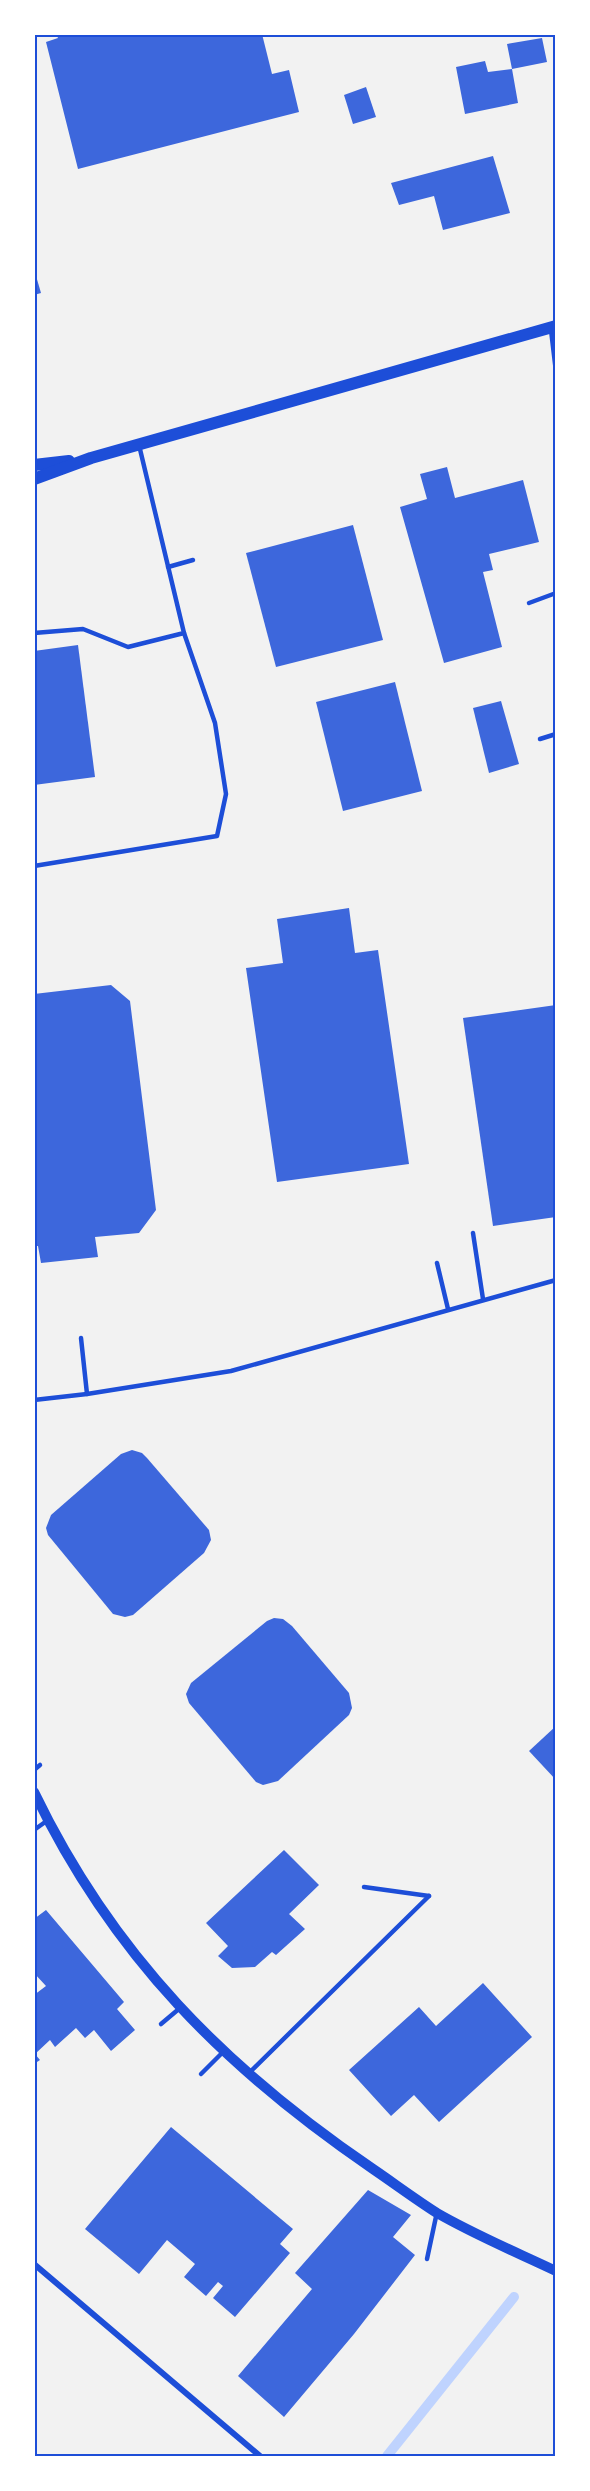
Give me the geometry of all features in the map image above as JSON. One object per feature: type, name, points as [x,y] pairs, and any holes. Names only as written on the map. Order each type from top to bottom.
[{"type":"main road","points":[[34,479],[91,458],[553,326]]},
{"type":"main road","points":[[34,465],[91,458]]},
{"type":"street","points":[[34,1792],[77,1875],[116,1932],[180,2008],[223,2052],[315,2129],[437,2212],[555,2271]]},
{"type":"street","points":[[34,2264],[260,2457]]},
{"type":"lane","points":[[553,326],[555,372]]},
{"type":"lane","points":[[34,866],[217,836],[226,794],[215,723],[184,633],[139,445]]},
{"type":"lane","points":[[168,567],[193,560]]},
{"type":"lane","points":[[529,603],[555,593]]},
{"type":"lane","points":[[34,633],[83,628],[128,647],[184,633]]},
{"type":"lane","points":[[540,739],[555,734]]},
{"type":"lane","points":[[473,1233],[483,1299]]},
{"type":"lane","points":[[437,1263],[448,1309]]},
{"type":"lane","points":[[34,1400],[231,1371],[555,1280]]},
{"type":"lane","points":[[81,1338],[87,1394]]},
{"type":"lane","points":[[34,1770],[40,1765]]},
{"type":"lane","points":[[34,1830],[48,1820]]},
{"type":"lane","points":[[248,2074],[429,1896],[364,1887]]},
{"type":"lane","points":[[161,2024],[180,2008]]},
{"type":"lane","points":[[201,2074],[223,2052]]},
{"type":"lane","points":[[428,2259],[437,2212]]},
{"type":"building","points":[[56,34],[262,34],[272,74],[289,70],[299,112],[78,169],[46,42],[58,38]]},
{"type":"building","points":[[542,38],[547,62],[512,69],[507,44]]},
{"type":"building","points":[[485,61],[488,72],[512,69],[518,103],[465,114],[456,67]]},
{"type":"building","points":[[366,87],[376,117],[353,124],[344,95]]},
{"type":"building","points":[[493,156],[510,213],[443,230],[434,196],[399,205],[391,183]]},
{"type":"building","points":[[34,269],[41,293],[34,295]]},
{"type":"building","points":[[447,467],[455,498],[523,480],[539,542],[489,554],[493,570],[483,572],[502,647],[444,663],[400,507],[427,499],[420,474]]},
{"type":"building","points":[[353,525],[383,640],[276,667],[246,553]]},
{"type":"building","points":[[78,645],[95,777],[34,785],[34,651]]},
{"type":"building","points":[[395,682],[422,791],[343,811],[316,702]]},
{"type":"building","points":[[501,701],[519,764],[489,773],[473,708]]},
{"type":"building","points":[[349,908],[355,953],[378,950],[409,1164],[277,1182],[246,968],[283,963],[277,919]]},
{"type":"building","points":[[111,985],[130,1001],[156,1210],[139,1233],[95,1237],[98,1257],[41,1263],[38,1246],[34,1246],[34,994]]},
{"type":"building","points":[[556,1005],[556,1217],[493,1226],[463,1018]]},
{"type":"building","points":[[132,1450],[142,1453],[147,1458],[209,1530],[211,1540],[204,1553],[133,1615],[125,1617],[113,1614],[48,1535],[46,1528],[51,1515],[121,1454]]},
{"type":"building","points":[[274,1618],[283,1619],[292,1626],[349,1693],[352,1708],[349,1715],[278,1781],[263,1785],[256,1782],[189,1703],[186,1694],[191,1683],[267,1621]]},
{"type":"building","points":[[556,1726],[556,1780],[529,1751]]},
{"type":"building","points":[[284,1850],[319,1885],[289,1914],[305,1929],[276,1955],[272,1952],[255,1967],[232,1968],[218,1956],[228,1946],[206,1923]]},
{"type":"building","points":[[46,1910],[124,2002],[117,2009],[135,2030],[111,2051],[94,2030],[85,2038],[76,2028],[55,2047],[50,2040],[35,2054],[40,2060],[34,2064],[34,1995],[46,1986],[34,1973],[34,1919]]},
{"type":"building","points":[[483,1983],[532,2037],[439,2122],[414,2095],[391,2116],[349,2070],[419,2007],[436,2026]]},
{"type":"building","points":[[171,2127],[293,2229],[280,2244],[290,2253],[235,2317],[213,2298],[223,2286],[218,2282],[206,2296],[184,2277],[195,2264],[167,2240],[139,2274],[85,2229]]},
{"type":"building","points":[[368,2190],[411,2215],[393,2237],[415,2255],[354,2334],[284,2417],[238,2376],[312,2289],[295,2273]]},
{"type":"waterway","points":[[387,2456],[514,2297]]}]
